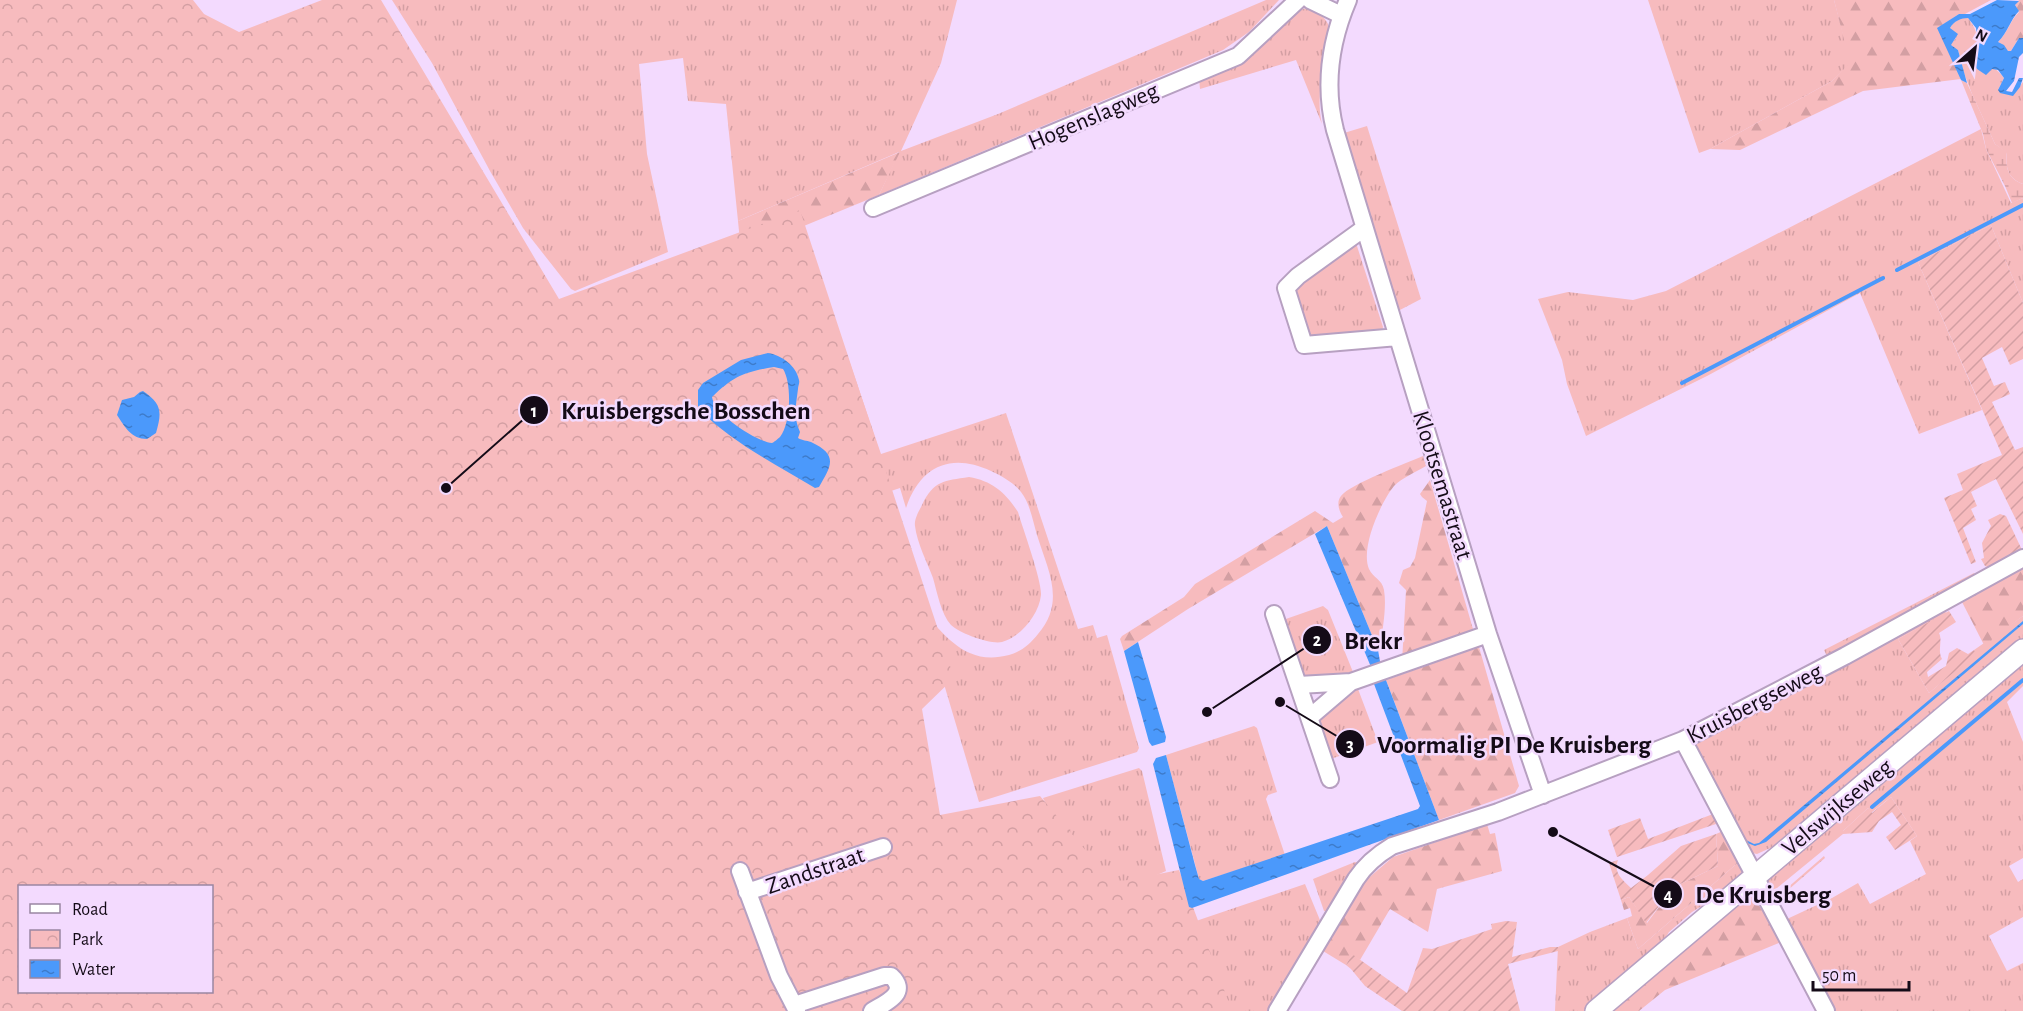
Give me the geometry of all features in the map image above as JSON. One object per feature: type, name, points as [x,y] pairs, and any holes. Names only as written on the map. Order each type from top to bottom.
[{"type":"main road","name":"Velswijkseweg","points":[[1596,1011],[2023,651]]},
{"type":"street","name":"Hogenslagweg","points":[[873,208],[1238,56],[1298,0]]},
{"type":"street","points":[[1310,0],[1345,7]]},
{"type":"street","name":"Klootsemastraat","points":[[1345,7],[1337,24],[1331,55],[1328,94],[1335,130],[1363,229],[1488,634],[1543,795]]},
{"type":"street","points":[[1363,229],[1298,276],[1286,288],[1304,345],[1398,337]]},
{"type":"street","name":"Kruisbergseweg","points":[[1277,1011],[1345,897],[1370,861],[1392,846],[1498,812],[1683,740],[1845,656],[2023,558]]},
{"type":"street","points":[[1274,614],[1330,779]]},
{"type":"street","points":[[1299,685],[1351,682],[1488,634]]},
{"type":"street","points":[[1310,717],[1351,682]]},
{"type":"street","points":[[1683,740],[1826,1011]]},
{"type":"street","name":"Zandstraat","points":[[747,892],[883,847]]},
{"type":"street","name":"Zandstraat","points":[[740,871],[779,976],[795,1008],[884,976],[891,976],[899,986],[896,997],[872,1011]]},
{"type":"green space","points":[[0,0],[193,0],[204,14],[239,32],[322,0],[381,0],[559,299],[800,210],[954,678],[922,709],[940,815],[1040,796],[1113,883],[1179,870],[1232,1011],[0,1011]]},
{"type":"green space","points":[[392,0],[957,0],[941,63],[901,151],[998,114],[1266,0],[1279,0],[1249,32],[1223,50],[879,195],[899,152],[738,221],[726,104],[688,101],[683,58],[639,64],[647,154],[668,252],[575,291],[571,289],[523,228],[432,63]]},
{"type":"green space","points":[[1648,0],[1834,0],[1851,63],[1832,81],[1699,153]]},
{"type":"green space","points":[[1834,0],[1991,0],[1965,14],[1959,14],[1938,28],[1961,79],[1863,91],[1740,150],[1710,149],[1832,81],[1850,63]]},
{"type":"green space","points":[[2019,0],[2023,0],[2023,38],[2019,38],[2011,51],[2008,51],[1998,42],[2019,12],[2015,5]]},
{"type":"green space","points":[[1306,8],[1321,15],[1329,28],[1320,93],[1322,124],[1296,60],[1200,89],[1199,78],[1294,12]]},
{"type":"green space","points":[[1961,18],[1968,18],[1975,30],[1978,44],[1975,54],[2004,78],[1998,90],[2013,95],[2023,82],[2023,184],[2011,176],[2007,153],[1995,144],[1972,94],[1958,50],[1950,45],[1956,38],[1950,28]]},
{"type":"green space","points":[[1961,80],[1967,83],[1995,144],[2007,152],[2009,172],[2014,179],[2023,184],[2023,198],[2012,203],[1986,149],[1983,134]]},
{"type":"green space","points":[[1367,126],[1421,299],[1398,311],[1344,133]]},
{"type":"green space","points":[[1981,129],[1986,149],[2011,203],[2023,198],[2023,303],[1991,225],[1918,262],[1982,410],[1919,434],[1860,293],[1707,376],[1586,436],[1567,384],[1562,360],[1538,299],[1568,292],[1633,300],[1666,291]]},
{"type":"green space","points":[[900,152],[879,195],[741,252],[738,221]]},
{"type":"green space","points":[[1991,225],[2023,303],[2023,359],[2010,365],[2002,347],[1982,358],[1994,386],[2005,382],[2010,394],[1992,402],[2015,450],[2023,447],[2023,534],[1996,479],[1971,492],[1977,506],[1971,509],[1976,520],[1963,528],[1976,562],[1971,564],[1944,498],[1963,490],[1957,474],[2002,455],[1918,262]]},
{"type":"green space","points":[[1356,243],[1383,327],[1382,331],[1312,337],[1308,335],[1294,287]]},
{"type":"green space","points":[[825,290],[881,454],[1006,413],[1078,629],[1093,625],[1097,638],[1107,635],[1139,748],[1137,752],[979,802],[922,610],[949,639],[970,653],[981,657],[1009,655],[1029,644],[1046,622],[1053,598],[1050,573],[1024,496],[1011,483],[991,471],[963,463],[950,463],[939,467],[928,473],[920,482],[906,508],[900,488],[879,495]]},
{"type":"green space","points":[[1423,456],[1426,466],[1401,480],[1389,493],[1373,526],[1367,549],[1369,569],[1381,583],[1385,597],[1381,646],[1378,650],[1327,526],[1188,609],[1124,651],[1120,639],[1122,636],[1184,597],[1195,584],[1315,511],[1333,523],[1343,517],[1338,504],[1346,491]]},
{"type":"green space","points":[[969,477],[985,481],[997,488],[1018,512],[1041,588],[1040,602],[1028,624],[1016,635],[1002,642],[975,638],[951,625],[942,609],[916,532],[916,518],[931,491],[946,481]]},
{"type":"green space","points":[[1430,480],[1475,636],[1402,662],[1406,590],[1399,583],[1403,570],[1410,567],[1415,558],[1427,501],[1420,494]]},
{"type":"green space","points":[[2000,514],[2006,516],[2022,550],[1988,567],[1981,559],[1984,558],[1982,543],[1991,526],[1988,520]]},
{"type":"green space","points":[[2023,564],[2023,616],[1984,645],[1962,598]]},
{"type":"green space","points":[[1974,573],[1978,578],[1828,658],[1824,650]]},
{"type":"green space","points":[[1323,606],[1328,610],[1355,677],[1302,682],[1283,620]]},
{"type":"green space","points":[[1941,610],[1947,613],[1898,639],[1929,693],[1975,654],[1974,650],[2023,616],[2023,641],[1779,844],[1757,854],[1752,853],[1693,749],[1697,740]]},
{"type":"green space","points":[[1949,611],[1956,622],[1939,633],[1942,659],[1927,672],[1928,677],[1946,666],[1949,653],[1957,648],[1968,654],[1974,650],[1976,654],[1929,693],[1898,639]]},
{"type":"green space","points":[[1479,647],[1519,786],[1515,793],[1439,820],[1386,680]]},
{"type":"green space","points":[[2023,660],[2023,686],[2007,702],[2023,742],[2023,858],[2009,866],[2018,882],[2023,879],[2023,917],[1989,936],[2007,971],[2023,963],[2023,1011],[1831,1011],[1776,901],[1778,896],[1824,856],[1825,858],[1780,897],[1780,905],[1787,919],[1858,883],[1870,904],[1926,874],[1910,841],[1917,836],[1891,797],[1871,813],[1868,808],[1843,831],[1843,834],[1777,888],[1768,891],[1768,880]]},
{"type":"green space","points":[[1358,689],[1378,742],[1331,759],[1315,722]]},
{"type":"green space","points":[[1254,726],[1257,728],[1277,792],[1268,795],[1266,799],[1285,855],[1203,881],[1199,879],[1166,755]]},
{"type":"green space","points":[[1139,768],[1142,771],[1166,871],[1117,888],[1084,867],[1057,827],[1043,798]]},
{"type":"green space","points":[[1891,797],[1917,836],[1895,850],[1886,837],[1901,825],[1892,812],[1879,821],[1872,832],[1843,834],[1843,831],[1868,808],[1872,813]]},
{"type":"green space","points":[[1713,814],[1716,824],[1617,857],[1608,830],[1640,818],[1648,839]]},
{"type":"green space","points":[[1487,824],[1490,834],[1495,833],[1502,871],[1437,889],[1428,932],[1390,909],[1360,960],[1352,955],[1346,965],[1323,951],[1365,881],[1393,857]]},
{"type":"green space","points":[[1723,831],[1741,860],[1638,949],[1627,918],[1632,916],[1630,908],[1624,910],[1621,900],[1629,897],[1647,923],[1674,887],[1718,866],[1716,834]]},
{"type":"green space","points":[[1716,834],[1718,866],[1674,887],[1646,923],[1629,897],[1621,900],[1609,863],[1618,860],[1618,872],[1631,888],[1681,846]]},
{"type":"green space","points":[[1741,860],[1743,870],[1723,893],[1692,912],[1669,932],[1658,950],[1586,1011],[1555,1011],[1558,947],[1627,918],[1638,949]]},
{"type":"green space","points":[[1355,862],[1358,863],[1328,912],[1324,911],[1313,879]]},
{"type":"green space","points":[[1305,884],[1322,925],[1267,1011],[1214,1011],[1196,921]]},
{"type":"green space","points":[[1749,895],[1764,909],[1781,942],[1665,990],[1639,1011],[1606,1011],[1745,896]]},
{"type":"green space","points":[[1506,921],[1517,922],[1512,957],[1558,947],[1558,951],[1508,964],[1520,1011],[1402,1011],[1365,986],[1346,965],[1352,954],[1407,993],[1423,948],[1432,949],[1492,929],[1491,924]]},
{"type":"water","points":[[1997,0],[2019,1],[2015,5],[2019,11],[1998,42],[2011,51],[2019,38],[2023,38],[2023,53],[2019,57],[2014,81],[2006,91],[2012,92],[2019,78],[2023,78],[2013,96],[2000,93],[1998,90],[2004,78],[1998,70],[1992,69],[1986,75],[1977,69],[1973,62],[1978,46],[1976,28],[1968,18],[1958,20],[1950,28],[1958,34],[1951,45],[1958,50],[1967,83],[1961,80],[1937,28],[1959,14],[1970,14]]},
{"type":"water","points":[[768,353],[783,358],[795,370],[799,381],[796,411],[796,421],[800,432],[798,438],[820,447],[829,456],[829,467],[819,487],[815,488],[754,452],[698,408],[698,390],[703,383],[741,360]],"holes":[[[774,367],[783,369],[788,384],[788,413],[784,431],[773,443],[757,438],[737,426],[715,404],[712,397],[740,376]]]},
{"type":"water","points":[[143,391],[157,404],[160,414],[156,433],[147,439],[133,435],[117,415],[122,400],[134,397]]},
{"type":"water","points":[[1327,526],[1378,650],[1381,667],[1439,820],[1192,908],[1189,907],[1153,764],[1156,758],[1166,755],[1199,879],[1203,881],[1418,809],[1420,806],[1374,684],[1371,667],[1315,534]]},
{"type":"water","points":[[2023,621],[2023,624],[1766,842],[1755,846],[1745,842],[1699,750],[1746,840],[1754,844],[1759,843]]},
{"type":"water","points":[[1138,642],[1166,737],[1165,742],[1152,746],[1124,651]]},
{"type":"waterway","points":[[1897,270],[2023,205]]},
{"type":"waterway","points":[[1682,383],[1883,278]]},
{"type":"waterway","points":[[1872,807],[2023,680]]},
{"type":"place","name":"Kruisbergsche Bosschen","points":[[446,488]]},
{"type":"place","name":"Voormalig PI De Kruisberg","points":[[1280,702]]},
{"type":"place","name":"Brekr","points":[[1207,712]]},
{"type":"place","name":"De Kruisberg","points":[[1553,832]]}]
